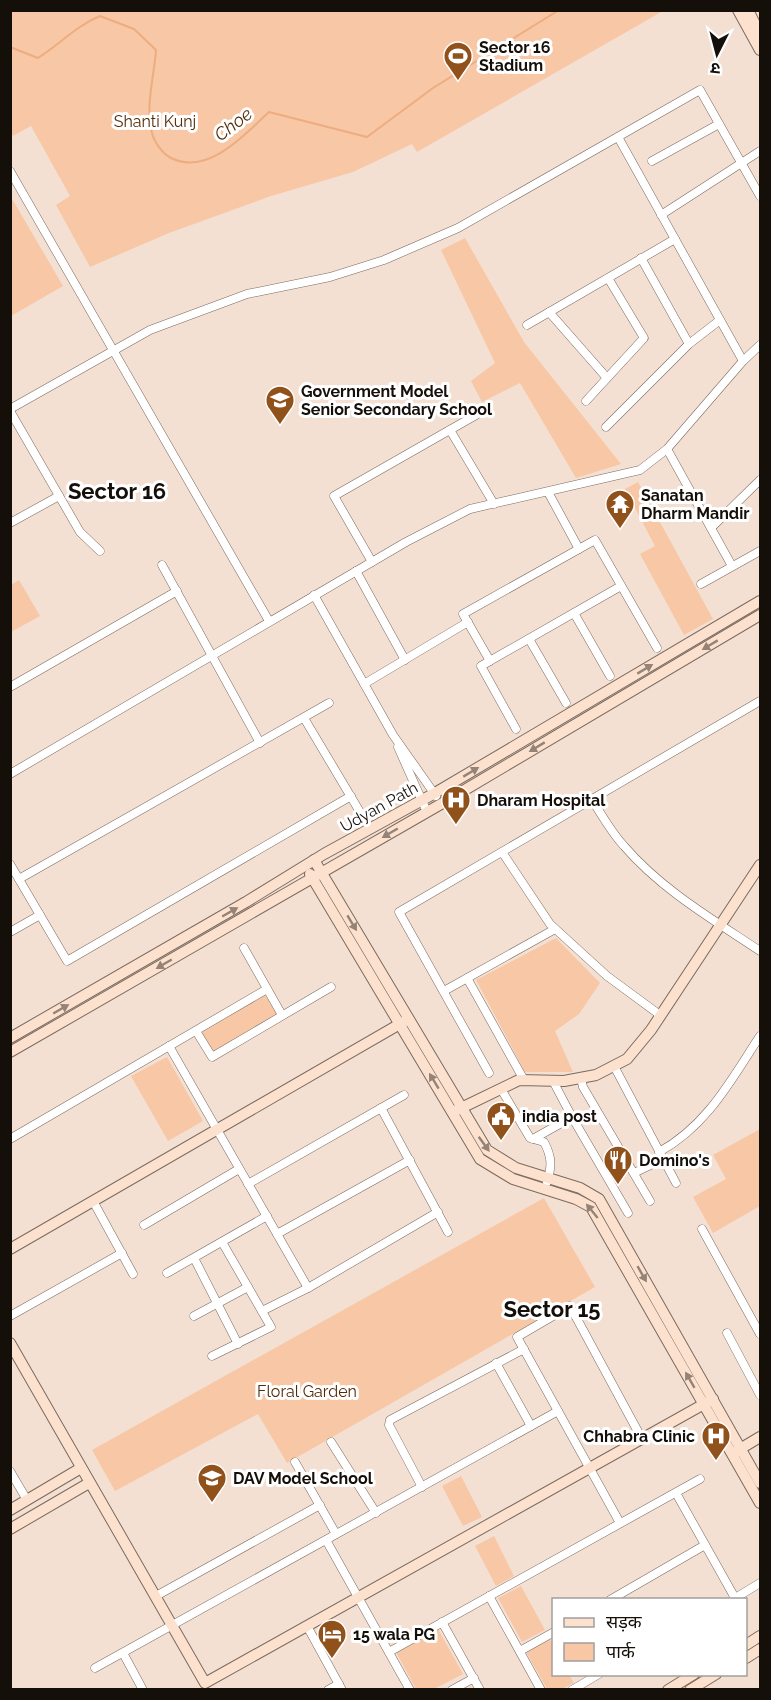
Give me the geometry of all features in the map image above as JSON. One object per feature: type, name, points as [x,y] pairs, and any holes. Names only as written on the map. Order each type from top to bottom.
[{"type":"street","points":[[738,10],[760,50]]},
{"type":"street","points":[[748,10],[760,34]]},
{"type":"street","points":[[100,551],[80,532],[10,410],[150,330],[247,294],[330,277],[394,255],[458,228],[700,90],[760,196]]},
{"type":"street","points":[[652,160],[719,124]]},
{"type":"street","points":[[618,137],[743,361]]},
{"type":"street","points":[[661,215],[760,151]]},
{"type":"street","points":[[10,171],[269,621]]},
{"type":"street","points":[[527,325],[675,239]]},
{"type":"street","points":[[641,258],[689,344]]},
{"type":"street","points":[[586,401],[644,338],[608,278]]},
{"type":"street","points":[[549,312],[607,378]]},
{"type":"street","points":[[606,426],[689,344],[720,320]]},
{"type":"street","points":[[10,774],[269,621],[470,509],[640,470],[667,449],[743,361],[760,345]]},
{"type":"street","points":[[372,562],[334,496],[476,415]]},
{"type":"street","points":[[450,430],[494,504]]},
{"type":"street","points":[[667,449],[732,566]]},
{"type":"street","points":[[711,528],[759,484]]},
{"type":"street","points":[[548,492],[579,549]]},
{"type":"street","points":[[10,524],[59,496]]},
{"type":"street","points":[[490,661],[463,614],[595,540],[657,648]]},
{"type":"street","points":[[701,584],[760,551]]},
{"type":"street","points":[[162,565],[260,743]]},
{"type":"street","points":[[356,571],[405,660]]},
{"type":"street","points":[[516,729],[481,666],[621,586]]},
{"type":"street","points":[[10,687],[177,591]]},
{"type":"street","points":[[314,596],[393,735],[441,804]]},
{"type":"street","name":"Udyan Path","points":[[10,1038],[435,793],[760,601]]},
{"type":"street","points":[[574,613],[610,676]]},
{"type":"street","name":"Udyan Path","points":[[10,1052],[441,804],[760,615]]},
{"type":"street","points":[[364,684],[468,622]]},
{"type":"street","points":[[529,639],[566,703]]},
{"type":"street","points":[[489,1073],[399,912],[760,701]]},
{"type":"street","points":[[19,879],[329,704]]},
{"type":"street","points":[[304,718],[360,812]]},
{"type":"street","points":[[393,735],[427,812]]},
{"type":"street","points":[[10,864],[67,961],[351,796]]},
{"type":"street","points":[[592,800],[622,845],[656,879],[687,903],[760,951]]},
{"type":"street","points":[[502,852],[528,894],[555,929],[624,990],[660,1015]]},
{"type":"street","points":[[310,863],[457,1110],[480,1159],[513,1179],[546,1183],[591,1207],[709,1402],[736,1451],[760,1503]]},
{"type":"street","points":[[330,896],[336,865]]},
{"type":"street","points":[[457,1110],[524,1080],[553,1081],[596,1076],[627,1059],[660,1015],[760,865]]},
{"type":"street","points":[[300,885],[330,896]]},
{"type":"street","points":[[10,932],[40,915]]},
{"type":"street","points":[[444,991],[555,929]]},
{"type":"street","points":[[244,948],[282,1015]]},
{"type":"street","points":[[467,978],[524,1080]]},
{"type":"street","points":[[196,1030],[212,1057],[331,987]]},
{"type":"street","points":[[10,1139],[267,989]]},
{"type":"street","points":[[10,1249],[404,1021]]},
{"type":"street","points":[[634,1173],[661,1156],[709,1112],[760,1036]]},
{"type":"street","points":[[169,1046],[308,1288]]},
{"type":"street","points":[[614,1066],[676,1183]]},
{"type":"street","points":[[581,1078],[583,1087],[650,1201]]},
{"type":"street","points":[[553,1081],[628,1213]]},
{"type":"street","points":[[501,1089],[532,1139],[544,1142],[551,1157],[546,1183]]},
{"type":"street","points":[[248,1184],[404,1095]]},
{"type":"street","points":[[381,1108],[448,1232]]},
{"type":"street","points":[[532,1139],[572,1117]]},
{"type":"street","points":[[277,1234],[410,1160]]},
{"type":"street","points":[[144,1225],[239,1168]]},
{"type":"street","points":[[93,1201],[133,1274]]},
{"type":"street","points":[[262,1311],[308,1288],[438,1212]]},
{"type":"street","points":[[167,1273],[267,1216]]},
{"type":"street","points":[[702,1229],[760,1334]]},
{"type":"street","points":[[212,1356],[271,1327],[222,1242]]},
{"type":"street","points":[[10,1316],[122,1253]]},
{"type":"street","points":[[194,1258],[238,1344]]},
{"type":"street","points":[[194,1316],[248,1287]]},
{"type":"street","points":[[620,1523],[517,1337],[570,1306],[642,1439]]},
{"type":"street","points":[[727,1334],[760,1395]]},
{"type":"street","points":[[10,1343],[88,1483],[207,1686],[358,1597],[709,1402]]},
{"type":"street","points":[[422,1487],[390,1425],[390,1420],[524,1349]]},
{"type":"street","points":[[496,1364],[531,1426]]},
{"type":"street","points":[[95,1668],[558,1411]]},
{"type":"street","points":[[736,1451],[760,1437]]},
{"type":"street","points":[[331,1443],[376,1513]]},
{"type":"street","points":[[736,1451],[760,1483]]},
{"type":"street","points":[[295,1462],[336,1534]]},
{"type":"street","points":[[10,1510],[81,1468]]},
{"type":"street","points":[[10,1471],[27,1500]]},
{"type":"street","points":[[389,1652],[700,1479]]},
{"type":"street","points":[[10,1529],[88,1483]]},
{"type":"street","points":[[676,1492],[732,1598]]},
{"type":"street","points":[[156,1596],[320,1505]]},
{"type":"street","points":[[326,1540],[411,1689]]},
{"type":"street","points":[[612,1598],[705,1545]]},
{"type":"street","points":[[735,1598],[760,1583]]},
{"type":"street","points":[[489,1596],[541,1689]]},
{"type":"street","points":[[442,1622],[480,1689]]},
{"type":"street","points":[[307,1626],[340,1686],[328,1689]]},
{"type":"street","points":[[520,1651],[552,1633]]},
{"type":"street","points":[[747,1644],[760,1636]]},
{"type":"street","points":[[747,1657],[760,1649]]},
{"type":"street","points":[[123,1653],[143,1689]]},
{"type":"street","points":[[573,1689],[596,1676]]},
{"type":"street","points":[[668,1689],[691,1676]]},
{"type":"street","points":[[690,1689],[713,1676]]},
{"type":"street","points":[[452,1689],[474,1678]]},
{"type":"green space","name":"Shanti Kunj","points":[[15,10],[663,11],[417,152],[412,144],[353,172],[271,196],[169,233],[90,267],[56,205],[70,196],[31,126],[13,136],[11,132],[10,13]]},
{"type":"green space","points":[[11,197],[63,286],[10,316]]},
{"type":"green space","points":[[465,238],[524,342],[621,464],[576,478],[520,383],[482,402],[471,381],[495,363],[441,250]]},
{"type":"green space","points":[[638,482],[713,619],[684,635],[640,554],[655,546],[625,489]]},
{"type":"green space","points":[[19,580],[40,616],[11,632],[11,585]]},
{"type":"green space","points":[[556,938],[600,983],[579,1014],[555,1031],[573,1072],[525,1072],[476,980]]},
{"type":"green space","points":[[265,995],[277,1015],[213,1052],[201,1033]]},
{"type":"green space","points":[[167,1057],[203,1121],[168,1141],[131,1076]]},
{"type":"green space","points":[[760,1129],[760,1206],[713,1233],[693,1197],[726,1179],[713,1155]]},
{"type":"green space","name":"Floral Garden","points":[[544,1198],[595,1287],[287,1463],[258,1414],[115,1491],[92,1450]]},
{"type":"green space","points":[[461,1476],[482,1517],[463,1526],[442,1486]]},
{"type":"green space","points":[[494,1536],[514,1576],[496,1586],[475,1546]]},
{"type":"green space","points":[[521,1586],[545,1630],[522,1642],[498,1598]]},
{"type":"green space","points":[[438,1629],[463,1674],[434,1689],[416,1689],[396,1652]]},
{"type":"green space","points":[[550,1639],[552,1676],[570,1676],[574,1683],[562,1689],[547,1689],[526,1652]]},
{"type":"waterway","name":"Choe","points":[[10,47],[38,58],[83,25],[100,16],[134,29],[156,50],[149,113],[155,140],[162,151],[171,158],[185,162],[198,162],[212,157],[237,141],[269,112],[367,137],[433,88],[559,10]]},
{"type":"place","name":"Sector 16 Stadium","points":[[458,82]]},
{"type":"place","name":"Government Model Senior Secondary School","points":[[280,426]]},
{"type":"place","name":"Sanatan Dharm Mandir","points":[[620,530]]},
{"type":"place","name":"Dharam Hospital","points":[[456,826]]},
{"type":"place","name":"india post","points":[[501,1142]]},
{"type":"place","name":"Domino's","points":[[618,1186]]},
{"type":"place","name":"Chhabra Clinic","points":[[716,1462]]},
{"type":"place","name":"DAV Model School","points":[[212,1504]]},
{"type":"place","name":"15 wala PG","points":[[332,1660]]},
{"type":"district","name":"Sector 16","points":[[117,491]]},
{"type":"district","name":"Sector 15","points":[[552,1309]]}]
